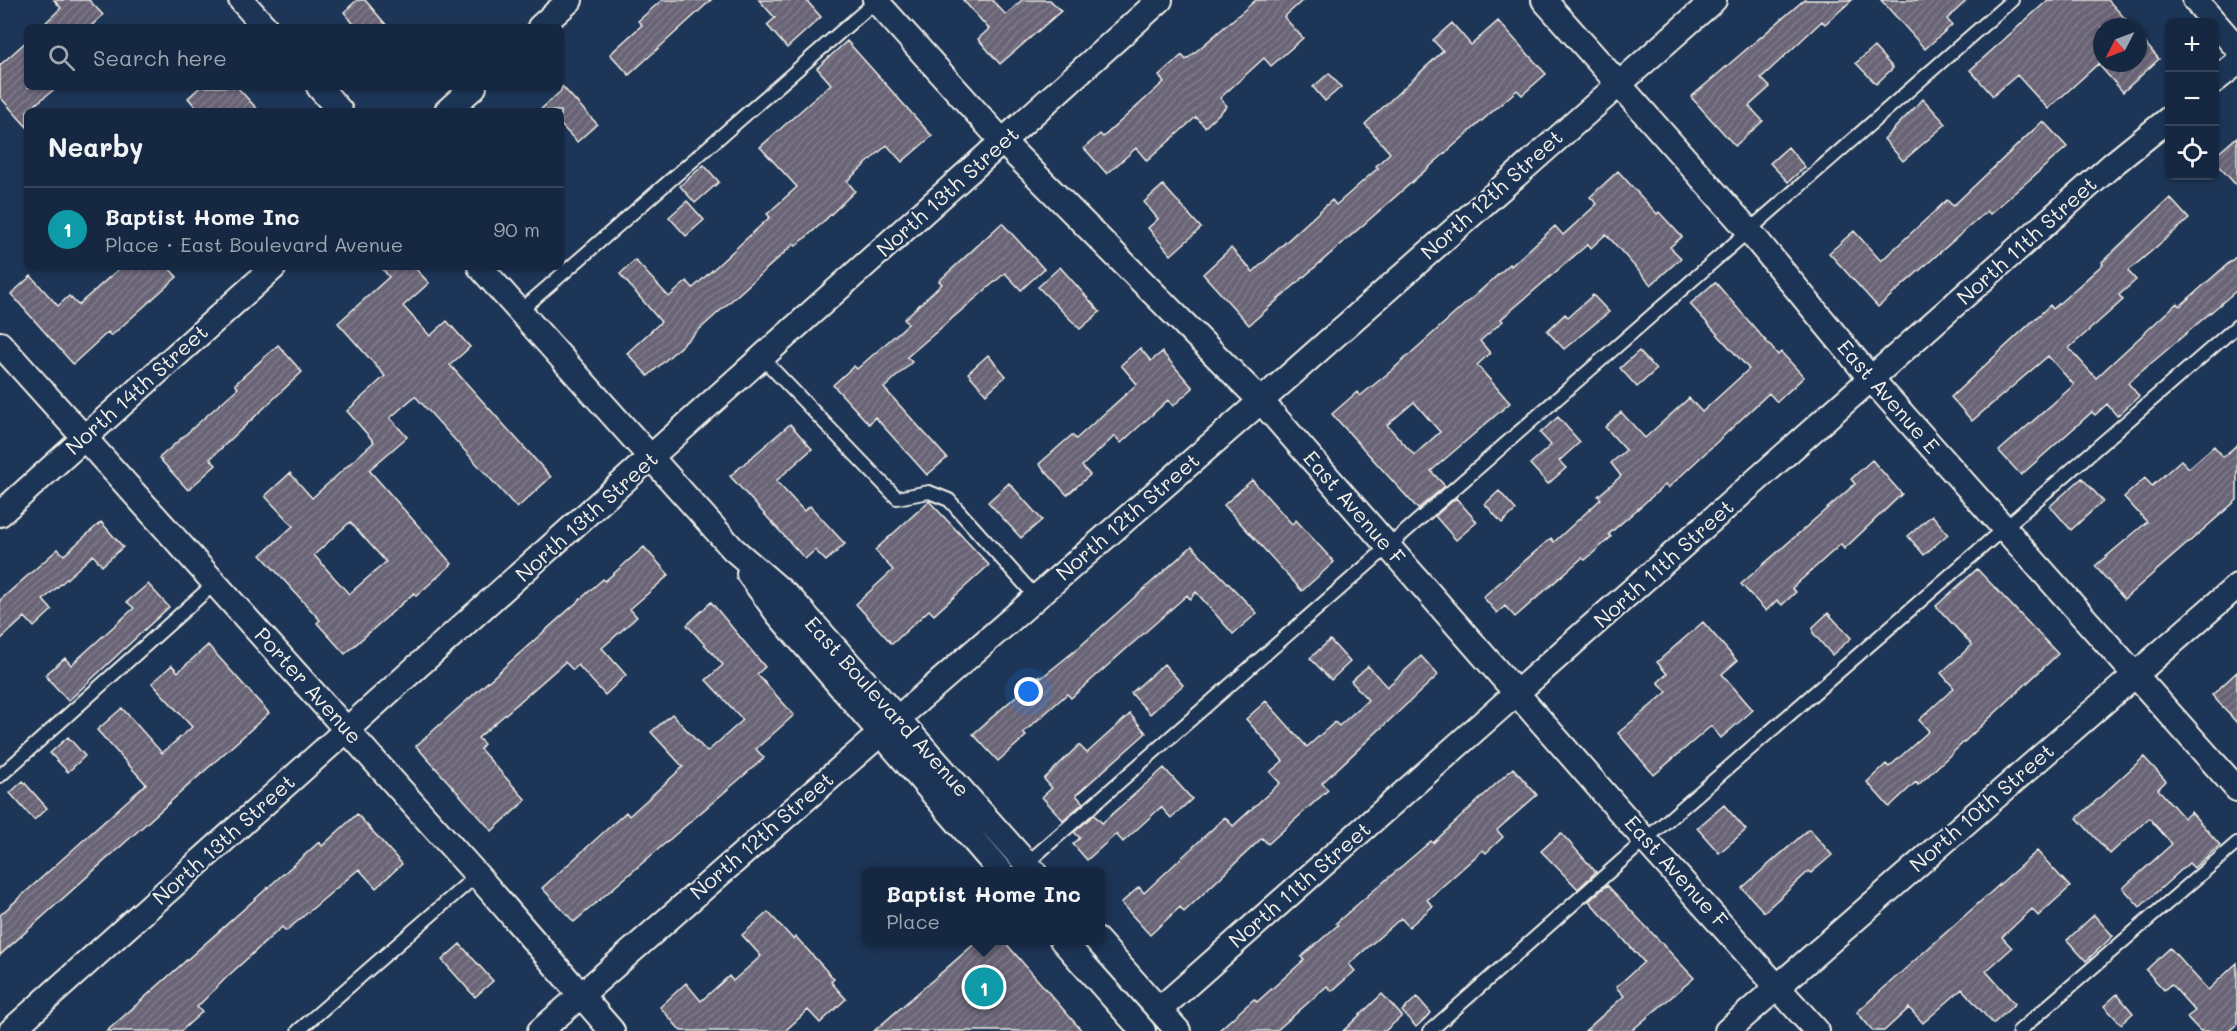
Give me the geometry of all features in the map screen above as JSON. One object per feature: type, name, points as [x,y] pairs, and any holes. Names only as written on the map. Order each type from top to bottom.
[{"type":"street","points":[[241,0],[262,24]]},
{"type":"street","points":[[543,24],[570,0]]},
{"type":"street","name":"North 13th Street","points":[[11,1031],[763,359],[1160,0]]},
{"type":"street","name":"East Avenue E","points":[[1544,0],[1750,232],[1872,380],[2237,789]]},
{"type":"street","name":"North 12th Street","points":[[540,1031],[1261,401],[1714,0]]},
{"type":"street","points":[[2195,0],[2237,48]]},
{"type":"street","name":"East Avenue F","points":[[875,1],[1002,142],[1261,401],[1645,840],[1778,984],[1817,1031]]},
{"type":"street","points":[[2219,77],[2237,63]]},
{"type":"street","points":[[322,90],[337,108]]},
{"type":"street","points":[[450,108],[471,90]]},
{"type":"street","name":"North 11th Street","points":[[1159,1010],[2113,164],[2165,121]]},
{"type":"street","name":"North 14th Street","points":[[0,514],[271,270]]},
{"type":"street","name":"East Boulevard Avenue","points":[[483,270],[733,549],[792,600],[997,867]]},
{"type":"street","name":"Porter Avenue","points":[[0,344],[477,875],[612,1031]]},
{"type":"street","name":"North 10th Street","points":[[1727,1031],[1778,984],[2237,586]]},
{"type":"street","name":"East Boulevard Avenue","points":[[888,725],[1030,867]]},
{"type":"street","points":[[1066,945],[1143,1031]]},
{"type":"street","points":[[1100,945],[1178,1031]]},
{"type":"lane","points":[[1030,867],[1388,547],[2012,0]]},
{"type":"lane","points":[[520,311],[875,1]]},
{"type":"lane","points":[[1430,1031],[1645,840],[2237,326]]},
{"type":"lane","points":[[763,359],[897,498],[929,492],[949,500],[1036,597]]},
{"type":"lane","points":[[0,776],[215,583]]},
{"type":"lane","points":[[2019,1031],[2237,843]]},
{"type":"lane","points":[[298,1031],[477,875]]},
{"type":"building","points":[[54,0],[89,0],[103,15],[93,24],[44,24],[61,8]]},
{"type":"building","points":[[357,0],[365,0],[385,24],[354,24],[344,12]]},
{"type":"building","points":[[662,0],[711,0],[629,75],[610,54],[642,25],[638,21]]},
{"type":"building","points":[[759,0],[806,0],[821,17],[787,48],[767,25],[775,18]]},
{"type":"building","points":[[963,0],[992,0],[1006,15],[1022,0],[1050,0],[1061,11],[1000,64],[978,39],[989,29]]},
{"type":"building","points":[[1256,0],[1303,0],[1284,17],[1303,38],[1271,66],[1264,58],[1220,98],[1227,106],[1205,127],[1196,117],[1147,161],[1136,148],[1107,174],[1084,148],[1100,134],[1103,137],[1164,82],[1159,76],[1182,55],[1186,60]]},
{"type":"building","points":[[1804,0],[1852,0],[1825,24],[1822,21],[1761,78],[1770,87],[1749,106],[1763,121],[1735,146],[1691,97]]},
{"type":"building","points":[[1881,0],[1967,0],[1947,19],[1952,25],[1925,49]]},
{"type":"building","points":[[2048,0],[2108,0],[2125,18],[2093,18],[2093,68],[2048,109],[2017,75],[1993,96],[1970,70]]},
{"type":"building","points":[[1498,21],[1546,74],[1522,95],[1517,90],[1249,325],[1203,274],[1231,248],[1253,272],[1332,200],[1336,205],[1378,168],[1376,166],[1390,153],[1365,124],[1443,51],[1433,40],[1452,23],[1471,45]]},
{"type":"building","points":[[847,41],[932,136],[902,162],[887,145],[847,181],[855,191],[821,224],[796,246],[794,244],[648,376],[627,353],[661,322],[620,274],[635,260],[669,297],[687,281],[693,288],[770,217],[767,214],[797,187],[760,147],[831,84],[817,68]]},
{"type":"building","points":[[24,44],[24,90],[53,90],[31,108],[24,108],[24,124],[0,97],[0,65]]},
{"type":"building","points":[[2147,45],[2159,59],[2147,70]]},
{"type":"building","points":[[1874,47],[1893,68],[1876,84],[1856,63]]},
{"type":"building","points":[[2105,72],[2145,72],[2123,92]]},
{"type":"building","points":[[1329,73],[1341,87],[1325,101],[1313,87]]},
{"type":"building","points":[[564,88],[597,124],[577,142],[564,128],[564,108],[542,108]]},
{"type":"building","points":[[197,90],[240,90],[256,108],[196,108],[188,98]]},
{"type":"building","points":[[1923,99],[1946,124],[1903,161],[1884,139]]},
{"type":"building","points":[[2043,121],[2067,147],[1990,214],[1987,211],[1878,307],[1829,253],[1854,231],[1881,261],[1947,200],[1953,206]]},
{"type":"building","points":[[2237,137],[2237,186],[2219,166],[2219,153]]},
{"type":"building","points":[[1788,147],[1805,167],[1788,182],[1770,163]]},
{"type":"building","points":[[704,165],[719,182],[695,203],[680,186]]},
{"type":"building","points":[[1618,171],[1657,214],[1659,212],[1682,237],[1670,247],[1681,258],[1651,285],[1606,234],[1591,248],[1588,244],[1501,319],[1503,321],[1480,341],[1490,353],[1477,365],[1510,403],[1431,471],[1445,486],[1418,509],[1332,414],[1357,392],[1360,396],[1391,371],[1555,226],[1563,235],[1597,204],[1590,197]],"holes":[[[1414,402],[1440,432],[1414,455],[1387,425]]]},
{"type":"building","points":[[1163,185],[1201,228],[1171,255],[1148,228],[1158,219],[1144,202]]},
{"type":"building","points":[[2170,198],[2189,219],[2128,271],[2136,280],[2119,295],[2123,300],[2069,348],[2096,378],[2177,303],[2180,306],[2237,256],[2237,290],[2128,383],[2139,396],[2117,416],[2107,404],[2095,415],[2092,412],[2021,475],[1999,451],[2074,385],[2048,356],[1972,421],[1951,397],[2050,305],[2053,309],[2103,264],[2102,262]]},
{"type":"building","points":[[687,201],[704,220],[686,236],[669,217]]},
{"type":"building","points":[[1002,223],[1044,269],[1021,290],[1005,273],[907,357],[912,362],[884,388],[947,458],[927,475],[875,417],[869,424],[833,385],[854,366],[857,369],[908,324],[904,319],[942,284],[939,281]]},
{"type":"building","points":[[1060,267],[1100,312],[1080,329],[1038,287]]},
{"type":"building","points":[[118,270],[171,270],[177,277],[111,336],[108,332],[73,364],[11,294],[31,276],[58,306],[69,296],[78,305]]},
{"type":"building","points":[[383,270],[417,270],[429,283],[403,306],[430,336],[447,321],[470,347],[450,365],[551,477],[517,508],[415,396],[390,418],[407,437],[369,470],[452,564],[416,596],[414,593],[345,654],[317,623],[320,620],[261,555],[293,526],[265,496],[290,473],[312,498],[374,442],[347,411],[385,376],[338,323],[389,277]],"holes":[[[350,522],[386,562],[349,594],[314,555]]]},
{"type":"building","points":[[1715,282],[1778,355],[1781,352],[1804,377],[1777,402],[1769,393],[1668,488],[1665,485],[1609,534],[1611,537],[1585,560],[1582,558],[1515,617],[1505,606],[1497,613],[1483,597],[1551,538],[1554,542],[1601,499],[1598,496],[1621,476],[1611,463],[1626,450],[1605,427],[1621,412],[1645,438],[1689,398],[1702,412],[1749,369],[1690,304]]},
{"type":"building","points":[[1593,295],[1609,312],[1564,349],[1547,331],[1565,314],[1568,317]]},
{"type":"building","points":[[278,345],[302,372],[210,459],[216,465],[188,490],[159,458],[238,388],[235,384]]},
{"type":"building","points":[[1140,348],[1151,361],[1162,352],[1193,388],[1173,406],[1168,400],[1121,443],[1115,436],[1082,466],[1090,475],[1067,495],[1039,464],[1072,435],[1076,439],[1137,384],[1121,365]]},
{"type":"building","points":[[1639,351],[1656,370],[1637,387],[1620,368]]},
{"type":"building","points":[[988,355],[1006,376],[986,394],[968,373]]},
{"type":"building","points":[[1558,417],[1580,442],[1559,461],[1566,468],[1548,484],[1530,464],[1551,445],[1540,433]]},
{"type":"building","points":[[790,424],[812,449],[776,481],[804,511],[810,506],[845,544],[826,561],[815,550],[805,559],[730,476]]},
{"type":"building","points":[[2237,445],[2237,500],[2124,599],[2095,566],[2147,522],[2124,497],[2145,478],[2152,486],[2181,460],[2189,468],[2214,446],[2223,457]]},
{"type":"building","points":[[1872,460],[1902,494],[1844,549],[1841,544],[1792,588],[1796,592],[1782,605],[1777,600],[1766,611],[1741,584],[1855,484],[1851,479]]},
{"type":"building","points":[[2082,478],[2103,501],[2071,530],[2050,506]]},
{"type":"building","points":[[1252,480],[1292,524],[1296,520],[1334,562],[1302,591],[1224,505]]},
{"type":"building","points":[[1009,483],[1042,520],[1021,538],[988,502]]},
{"type":"building","points":[[1499,491],[1516,510],[1502,523],[1485,504]]},
{"type":"building","points":[[1456,498],[1477,522],[1456,540],[1435,516]]},
{"type":"building","points":[[929,501],[989,565],[934,615],[929,610],[892,644],[856,604],[893,570],[875,550]]},
{"type":"building","points":[[1932,515],[1948,534],[1924,555],[1908,536]]},
{"type":"building","points":[[101,522],[123,547],[102,566],[93,555],[43,600],[52,610],[34,627],[25,617],[0,640],[0,600],[58,549],[64,555]]},
{"type":"building","points":[[1192,546],[1257,613],[1233,634],[1196,592],[1190,599],[1187,595],[1071,698],[1067,694],[1023,733],[1026,736],[998,761],[973,734],[1039,676],[1041,678],[1077,649]]},
{"type":"building","points":[[644,547],[669,575],[630,609],[637,617],[602,648],[626,675],[605,695],[578,665],[573,670],[565,662],[478,738],[484,744],[480,749],[526,800],[492,831],[416,746],[603,579],[605,581]]},
{"type":"building","points":[[1977,569],[2058,654],[1918,785],[1916,782],[1889,807],[1867,782],[1886,764],[1889,767],[1929,731],[1919,720],[1954,688],[1941,673],[1972,645],[1936,606]]},
{"type":"building","points":[[148,584],[169,607],[68,701],[45,675],[65,658],[71,665],[134,608],[127,602]]},
{"type":"building","points":[[711,602],[765,667],[757,674],[794,715],[756,749],[764,758],[574,922],[542,888],[626,812],[629,816],[683,767],[651,732],[672,714],[707,752],[743,720],[706,680],[723,665],[687,625]]},
{"type":"building","points":[[1828,613],[1851,638],[1832,655],[1813,633],[1813,627]]},
{"type":"building","points":[[1703,622],[1737,661],[1722,674],[1753,710],[1721,738],[1711,726],[1654,775],[1618,733],[1667,692],[1658,682],[1667,674],[1657,662]]},
{"type":"building","points":[[1330,640],[1350,662],[1331,680],[1310,658]]},
{"type":"building","points":[[208,645],[269,713],[0,955],[0,915],[146,784],[97,730],[122,708],[162,753],[192,727],[152,683],[172,665],[178,672]]},
{"type":"building","points":[[1421,656],[1438,675],[1322,783],[1328,790],[1268,844],[1262,838],[1184,912],[1180,907],[1150,935],[1121,903],[1139,887],[1144,893],[1225,817],[1233,826],[1280,783],[1270,772],[1283,761],[1246,719],[1266,701],[1307,747],[1335,722],[1339,726],[1368,700],[1351,681],[1368,666],[1387,687]]},
{"type":"building","points":[[1164,664],[1183,685],[1150,714],[1131,693]]},
{"type":"building","points":[[2237,672],[2237,723],[2212,695]]},
{"type":"building","points":[[1130,714],[1146,733],[1076,795],[1083,803],[1063,820],[1042,797],[1052,788],[1044,779],[1079,745],[1087,753]]},
{"type":"building","points":[[68,737],[85,756],[68,772],[50,753]]},
{"type":"building","points":[[2144,757],[2166,781],[2158,789],[2184,818],[2191,812],[2220,845],[2194,868],[2189,863],[2140,907],[2123,888],[2172,844],[2149,818],[2110,854],[2077,818]]},
{"type":"building","points":[[1164,768],[1192,799],[1171,818],[1161,807],[1123,842],[1116,834],[1087,860],[1073,844],[1080,838],[1074,832],[1094,815],[1102,823]]},
{"type":"building","points":[[1513,768],[1537,795],[1497,830],[1503,837],[1486,853],[1483,850],[1427,900],[1433,906],[1409,927],[1401,918],[1349,964],[1355,971],[1332,991],[1327,986],[1276,1031],[1218,1031],[1254,999],[1257,1002],[1304,960],[1301,957],[1338,925],[1336,923],[1431,841],[1433,843]]},
{"type":"building","points":[[23,781],[47,808],[34,820],[10,793]]},
{"type":"building","points":[[1724,805],[1746,830],[1719,853],[1697,828]]},
{"type":"building","points":[[357,814],[402,864],[376,888],[359,869],[286,931],[282,927],[229,975],[197,1007],[202,1012],[181,1031],[107,1031],[319,842],[322,846]]},
{"type":"building","points":[[1809,829],[1832,855],[1811,873],[1809,871],[1764,912],[1742,888]]},
{"type":"building","points":[[1561,833],[1596,872],[1578,889],[1541,851]]},
{"type":"building","points":[[2037,851],[2070,887],[2038,916],[2032,909],[2002,937],[2012,948],[1986,971],[2015,1004],[1993,1024],[1962,989],[1923,1023],[1909,1008],[1884,1031],[1873,1031],[1857,1012]]},
{"type":"building","points":[[1607,885],[1694,978],[1631,1031],[1585,1031],[1624,996],[1616,987],[1644,962],[1589,901]]},
{"type":"building","points":[[768,912],[793,939],[796,937],[834,979],[831,982],[846,999],[820,1023],[808,1010],[785,1031],[681,1031],[660,1007],[686,983],[701,1001],[729,976],[733,981],[761,956],[742,935]]},
{"type":"building","points":[[2094,915],[2113,936],[2086,961],[2067,940]]},
{"type":"building","points":[[460,944],[493,981],[475,997],[442,960]]},
{"type":"building","points":[[973,945],[1007,945],[1082,1031],[874,1031]]},
{"type":"building","points":[[2170,948],[2208,990],[2237,963],[2237,1025],[2230,1031],[2200,1031],[2187,1017],[2195,1011],[2171,984],[2164,990],[2146,970]]},
{"type":"building","points":[[1382,994],[1402,1016],[1385,1031],[1343,1031]]},
{"type":"building","points":[[2117,994],[2133,1013],[2121,1024],[2104,1006]]},
{"type":"building","points":[[1417,997],[1431,1013],[1416,1027],[1402,1011]]},
{"type":"place","name":"Baptist Home Inc","points":[[984,987]]}]
